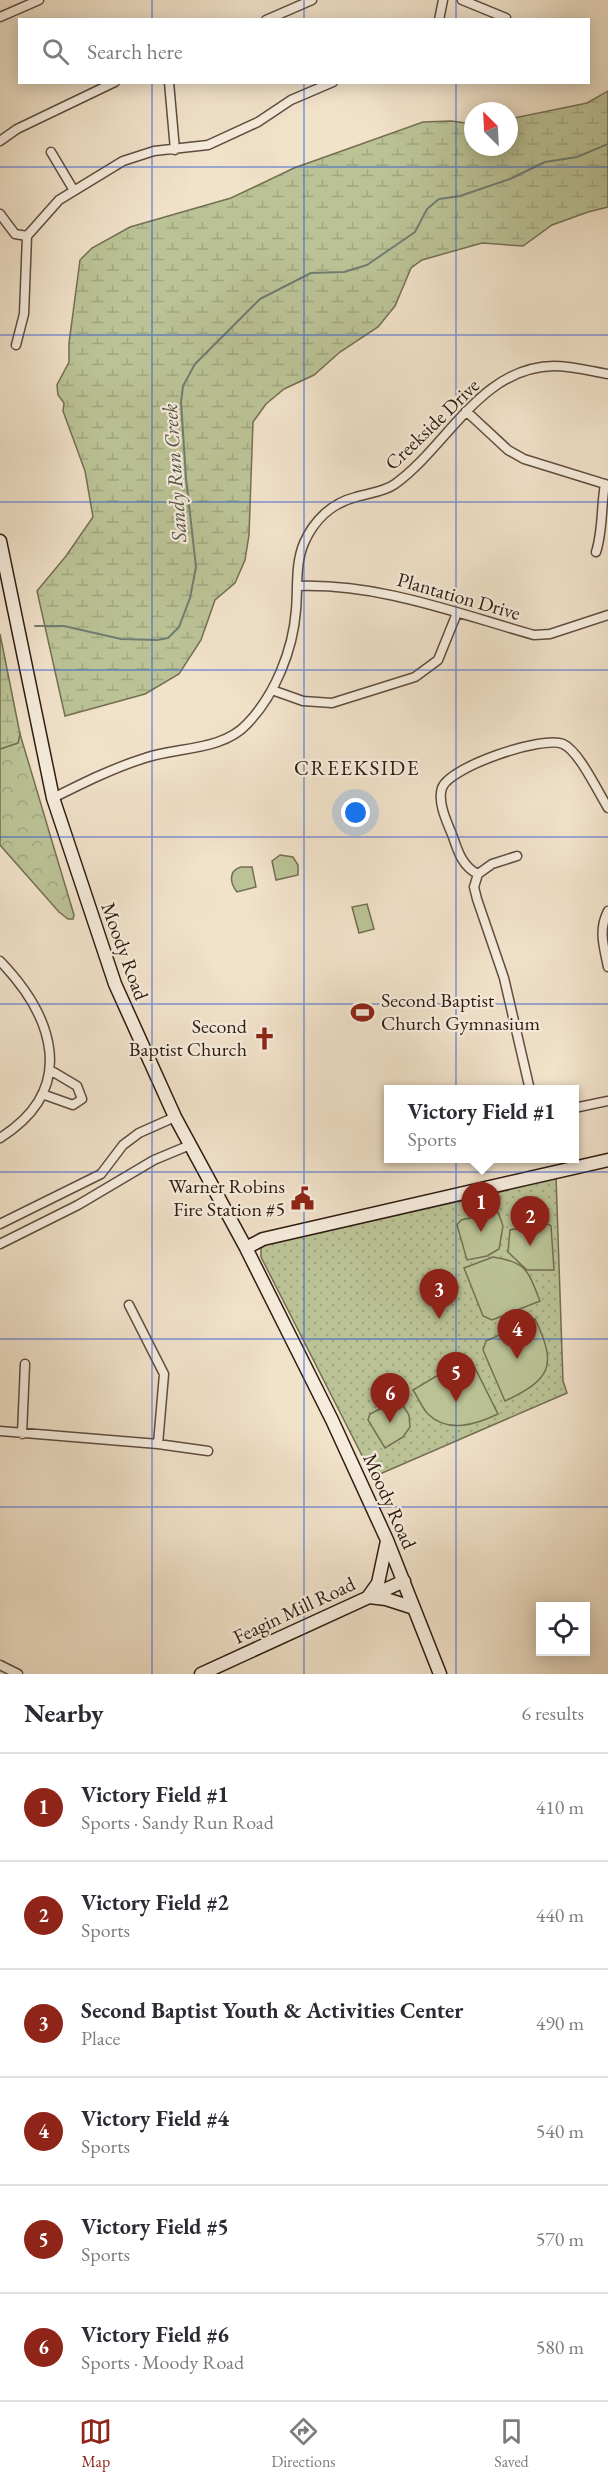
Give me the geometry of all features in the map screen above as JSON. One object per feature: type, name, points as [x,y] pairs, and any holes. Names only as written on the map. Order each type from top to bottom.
[{"type":"main road","name":"Moody Road","points":[[0,541],[53,798],[115,984],[175,1117],[246,1248],[332,1420],[387,1540],[440,1674]]},
{"type":"main road","points":[[246,1248],[263,1239],[608,1160]]},
{"type":"main road","points":[[387,1540],[378,1583],[368,1597],[386,1599],[414,1608]]},
{"type":"main road","name":"Feagin Mill Road","points":[[201,1674],[404,1581]]},
{"type":"street","points":[[0,17],[39,0]]},
{"type":"street","points":[[271,18],[312,0]]},
{"type":"street","points":[[439,18],[443,0]]},
{"type":"street","points":[[462,0],[506,18]]},
{"type":"street","points":[[0,141],[16,129],[111,84]]},
{"type":"street","points":[[169,84],[175,150]]},
{"type":"street","points":[[16,345],[24,314],[27,236],[58,200],[123,161],[154,151],[208,145],[258,122],[291,100],[328,84]]},
{"type":"street","points":[[51,152],[73,189]]},
{"type":"street","points":[[0,214],[15,234],[27,236]]},
{"type":"street","name":"Creekside Drive","points":[[53,798],[94,777],[146,757],[191,748],[231,735],[248,723],[272,690],[292,638],[298,563],[303,545],[321,517],[343,501],[393,486],[414,469],[487,391],[512,377],[538,368],[570,367],[608,374]]},
{"type":"street","points":[[466,411],[508,450],[524,459],[606,484],[600,540],[596,552]]},
{"type":"street","name":"Plantation Drive","points":[[297,586],[336,586],[382,592],[457,612],[507,629],[542,636],[608,615]]},
{"type":"street","points":[[272,690],[303,700],[332,703],[415,677],[438,660],[457,612]]},
{"type":"street","points":[[478,874],[471,871],[459,855],[443,810],[441,789],[445,781],[463,769],[543,742],[563,744],[574,752],[608,808]]},
{"type":"street","points":[[517,856],[492,864],[478,874],[474,887],[504,978],[529,1085]]},
{"type":"street","points":[[608,911],[602,925],[608,967]]},
{"type":"street","points":[[0,961],[30,995],[40,1014],[47,1035],[50,1070],[42,1094],[28,1116],[0,1138]]},
{"type":"street","points":[[42,1094],[73,1105],[82,1100],[77,1086],[50,1070]]},
{"type":"street","points":[[579,1107],[608,1101]]},
{"type":"street","points":[[0,1224],[100,1174],[123,1145],[139,1133],[175,1117]]},
{"type":"street","points":[[0,1244],[78,1205],[154,1160],[190,1145]]},
{"type":"street","points":[[129,1305],[164,1374],[158,1444]]},
{"type":"street","points":[[22,1434],[26,1364]]},
{"type":"street","points":[[0,1431],[158,1444],[208,1451]]},
{"type":"street","points":[[0,1665],[18,1674]]},
{"type":"green space","points":[[608,91],[608,207],[552,225],[523,246],[482,243],[422,260],[411,268],[395,306],[378,327],[340,352],[314,375],[284,389],[266,404],[253,422],[249,535],[245,560],[235,583],[215,600],[201,640],[179,674],[145,694],[65,716],[37,591],[66,556],[93,517],[85,471],[63,411],[64,403],[58,395],[57,385],[69,362],[69,343],[80,260],[92,248],[130,227],[231,198],[294,168],[423,122],[464,123],[464,156],[518,156],[518,117],[587,103]]},
{"type":"green space","points":[[0,634],[20,734],[18,743],[0,749]]},
{"type":"green space","points":[[20,734],[74,915],[73,919],[68,919],[59,912],[0,845],[0,749],[18,743]]},
{"type":"green space","points":[[280,855],[293,857],[298,865],[298,875],[276,880],[272,861]]},
{"type":"green space","points":[[241,867],[252,867],[256,887],[237,892],[233,885],[232,874]]},
{"type":"green space","points":[[367,904],[374,929],[359,933],[352,907]]},
{"type":"green space","points":[[556,1177],[563,1381],[567,1393],[373,1477],[261,1257],[261,1247],[267,1242]]},
{"type":"green space","points":[[498,1212],[503,1226],[499,1249],[487,1256],[467,1260],[457,1225],[461,1220]]},
{"type":"green space","points":[[546,1223],[551,1226],[554,1270],[527,1270],[508,1252],[510,1230]]},
{"type":"green space","points":[[493,1257],[520,1265],[529,1275],[540,1301],[492,1320],[483,1316],[464,1268]]},
{"type":"green space","points":[[535,1319],[546,1348],[548,1359],[546,1369],[533,1385],[505,1401],[483,1350],[486,1341]]},
{"type":"green space","points":[[465,1359],[472,1362],[498,1414],[472,1424],[444,1424],[428,1414],[413,1390]]},
{"type":"green space","points":[[399,1399],[409,1415],[410,1427],[403,1437],[385,1448],[368,1420],[370,1414]]},
{"type":"waterway","name":"Sandy Run Creek","points":[[35,626],[64,626],[121,639],[157,640],[168,638],[179,627],[190,598],[196,567],[186,478],[181,402],[183,386],[195,364],[260,299],[311,273],[344,272],[367,265],[415,232],[427,209],[439,199],[460,196],[510,179],[545,162],[577,157],[608,144]]},
{"type":"place","name":"Second Baptist Church Gymnasium","points":[[363,1012]]},
{"type":"place","name":"Second Baptist Church","points":[[265,1038]]},
{"type":"place","name":"Warner Robins Fire Station #5","points":[[303,1198]]},
{"type":"place","name":"Victory Field #1","points":[[481,1232]]},
{"type":"place","name":"Victory Field #2","points":[[530,1246]]},
{"type":"place","name":"Second Baptist Youth & Activities Center","points":[[439,1319]]},
{"type":"place","name":"Victory Field #4","points":[[517,1359]]},
{"type":"place","name":"Victory Field #5","points":[[456,1402]]},
{"type":"place","name":"Victory Field #6","points":[[390,1423]]},
{"type":"district","name":"CREEKSIDE","points":[[357,767]]}]
